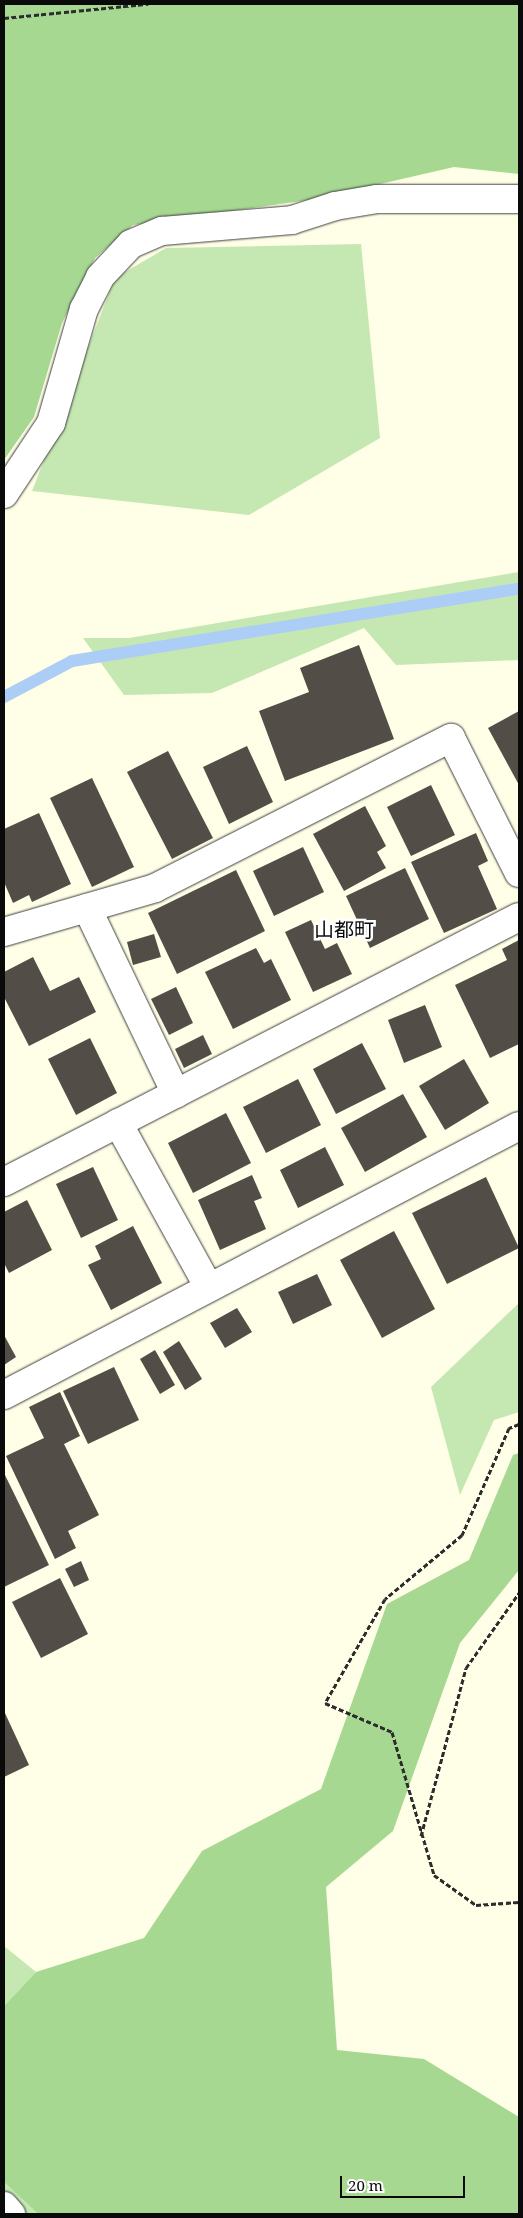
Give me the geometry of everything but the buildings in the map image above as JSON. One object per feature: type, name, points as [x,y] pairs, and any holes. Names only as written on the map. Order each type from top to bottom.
[{"type":"street","points":[[4,494],[51,423],[84,309],[100,277],[131,244],[162,231],[292,220],[335,206],[378,199],[519,199]]},
{"type":"street","points":[[4,932],[155,888],[451,738],[519,873]]},
{"type":"street","points":[[87,908],[176,1094]]},
{"type":"street","points":[[4,1182],[519,917]]},
{"type":"street","points":[[118,1123],[209,1288]]},
{"type":"street","points":[[4,1395],[519,1126]]},
{"type":"street","points":[[4,2206],[11,2214]]},
{"type":"path","points":[[4,18],[148,4]]},
{"type":"path","points":[[519,1424],[509,1428],[462,1534],[385,1599],[325,1703],[392,1732],[421,1837],[434,1875],[476,1905],[519,1902]]},
{"type":"path","points":[[421,1837],[466,1668],[519,1593]]},
{"type":"green space","points":[[4,4],[519,4],[519,174],[454,167],[315,199],[133,225],[95,258],[62,323],[34,417],[4,460]]},
{"type":"green space","points":[[361,244],[380,438],[249,515],[32,491],[115,278],[166,248]]},
{"type":"green space","points":[[519,572],[519,660],[396,665],[364,628],[212,693],[124,695],[83,638],[129,638]]},
{"type":"green space","points":[[519,1303],[519,1412],[494,1420],[460,1495],[431,1387]]},
{"type":"green space","points":[[519,1453],[519,1570],[460,1643],[393,1831],[326,1887],[337,2050],[424,2059],[519,2117],[519,2214],[38,2214],[4,2182],[4,2006],[36,1972],[144,1938],[202,1851],[321,1789],[387,1604],[469,1560],[513,1455]]},
{"type":"green space","points":[[4,1946],[36,1972],[4,2006]]},
{"type":"green space","points":[[4,2182],[38,2214],[4,2214]]},
{"type":"waterway","points":[[4,697],[72,661],[519,589]]},
{"type":"district","name":"山都町","points":[[344,929]]}]
